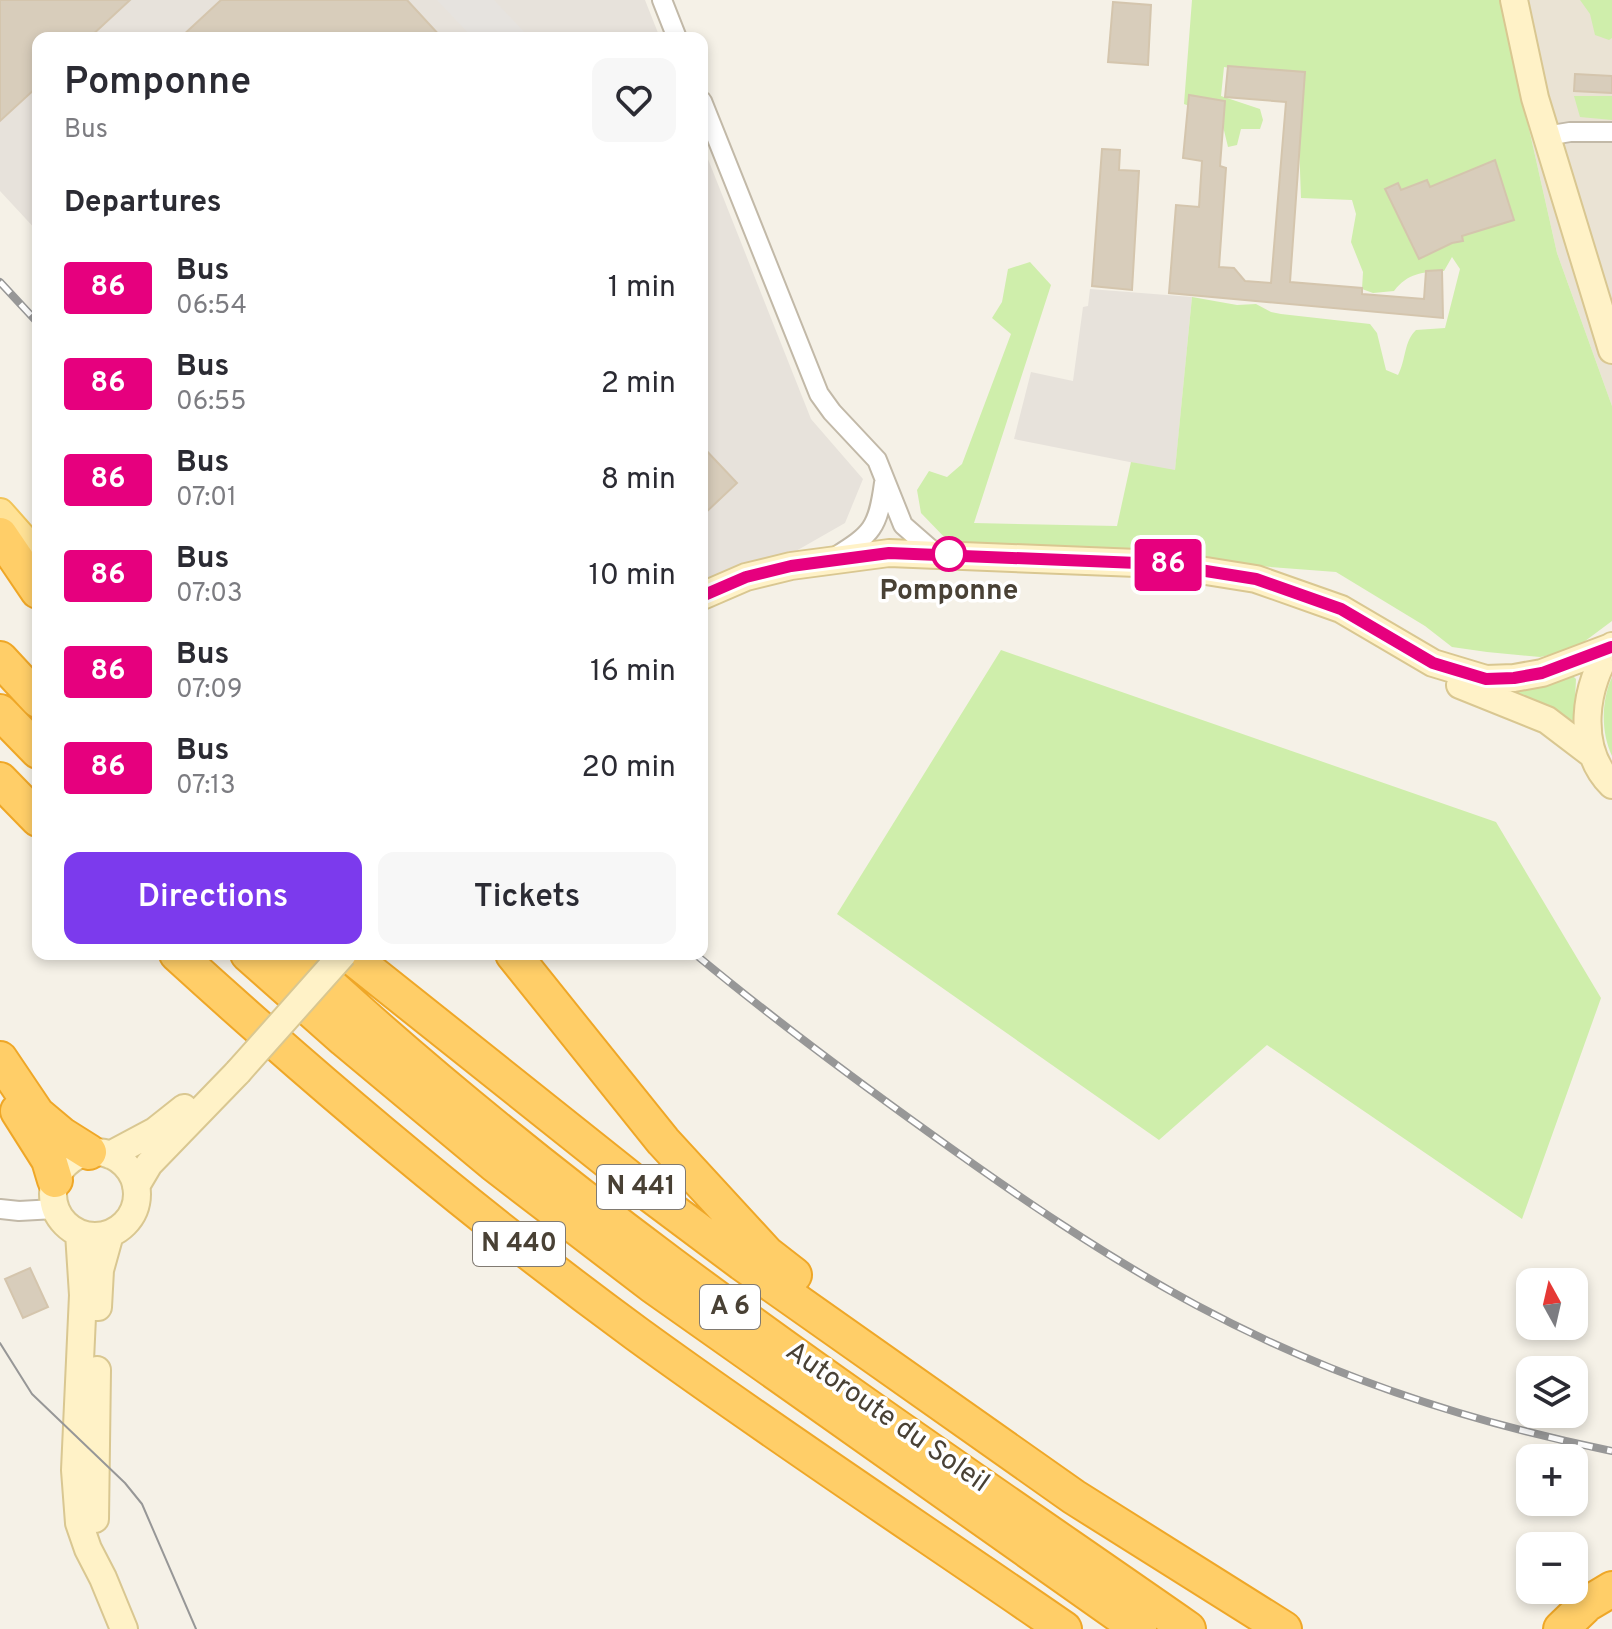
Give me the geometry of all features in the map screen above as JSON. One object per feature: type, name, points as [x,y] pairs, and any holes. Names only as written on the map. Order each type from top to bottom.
[{"type":"highway","points":[[0,535],[32,582]]},
{"type":"highway","points":[[0,659],[32,694]]},
{"type":"highway","points":[[0,712],[32,745]]},
{"type":"highway","points":[[0,780],[32,813]]},
{"type":"highway","points":[[0,803],[32,832]]},
{"type":"highway","name":"N 440","points":[[184,960],[317,1080],[451,1192],[638,1335],[874,1501],[1064,1629]]},
{"type":"highway","name":"Autoroute du Soleil","points":[[255,960],[494,1164],[652,1285],[1139,1629]]},
{"type":"highway","name":"Autoroute du Soleil","points":[[302,960],[351,1006],[528,1156],[670,1265],[1188,1629]]},
{"type":"highway","name":"N 441","points":[[355,960],[742,1263],[1074,1497],[1284,1629]]},
{"type":"highway","points":[[518,960],[663,1141],[767,1254],[906,1362],[918,1386]]},
{"type":"highway","points":[[0,1059],[37,1114],[62,1135],[99,1154]]},
{"type":"highway","points":[[0,1084],[49,1160],[55,1194]]},
{"type":"highway","points":[[874,1501],[922,1549],[1024,1629]]},
{"type":"highway","points":[[1561,1629],[1587,1604],[1612,1589]]},
{"type":"main road","points":[[1514,0],[1533,91],[1612,350]]},
{"type":"main road","points":[[0,513],[32,549]]},
{"type":"main road","points":[[708,593],[746,577],[830,560],[889,553],[1162,564],[1256,579],[1341,609],[1433,663],[1486,679],[1542,673],[1612,646]]},
{"type":"main road","points":[[708,610],[793,579],[896,565],[970,565],[1217,581],[1268,593],[1327,617],[1430,673],[1547,720],[1593,755]]},
{"type":"main road","points":[[1612,646],[1590,686],[1587,721],[1593,755],[1612,785]]},
{"type":"main road","points":[[136,1186],[149,1164],[325,960]]},
{"type":"main road","points":[[99,1154],[127,1167],[136,1186],[137,1198],[129,1220],[110,1234],[89,1236],[69,1227],[55,1194],[68,1162],[99,1154],[155,1131],[234,1068],[353,960]]},
{"type":"main road","points":[[79,1233],[83,1295],[75,1470],[79,1523],[124,1629]]},
{"type":"main road","points":[[103,1578],[94,1508],[100,1270],[110,1234]]},
{"type":"street","points":[[662,0],[675,32]]},
{"type":"street","points":[[708,116],[819,394],[872,453],[882,469],[903,525],[935,553]]},
{"type":"street","points":[[1546,136],[1570,132],[1612,132]]},
{"type":"street","points":[[830,560],[863,539],[874,524],[885,481]]},
{"type":"street","points":[[0,1209],[19,1211],[55,1194]]},
{"type":"shaded area","points":[[0,0],[645,0],[658,32],[32,32],[32,226],[0,191]]},
{"type":"shaded area","points":[[437,0],[494,0],[524,32],[467,32]]},
{"type":"shaded area","points":[[1500,0],[1612,0],[1612,406],[1557,253]]},
{"type":"shaded area","points":[[708,159],[811,419],[863,479],[845,523],[789,555],[743,565],[708,578]]},
{"type":"shaded area","points":[[1090,289],[1192,297],[1175,471],[1014,439],[1031,372],[1073,381],[1083,307],[1088,306]]},
{"type":"green space","points":[[1192,0],[1500,0],[1557,253],[1612,406],[1612,621],[1573,650],[1540,657],[1452,647],[1425,626],[1336,572],[949,542],[921,513],[917,490],[929,471],[947,477],[962,464],[1011,334],[992,318],[1002,302],[1008,269],[1030,262],[1051,285],[974,523],[1117,526],[1131,462],[1175,470],[1192,297],[1237,305],[1256,304],[1281,314],[1370,324],[1377,333],[1386,370],[1398,375],[1409,340],[1416,330],[1445,328],[1460,269],[1452,257],[1444,271],[1416,275],[1405,280],[1394,291],[1373,293],[1362,289],[1363,272],[1351,242],[1356,214],[1352,200],[1301,198],[1298,116],[1270,75],[1224,67],[1221,96],[1260,109],[1263,120],[1260,129],[1241,129],[1237,145],[1228,147],[1221,118],[1184,104]]},
{"type":"green space","points":[[1580,0],[1612,0],[1612,38],[1609,40],[1595,35],[1590,14]]},
{"type":"green space","points":[[1574,96],[1612,96],[1612,120],[1580,117]]},
{"type":"green space","points":[[1001,650],[1496,822],[1601,998],[1522,1219],[1267,1045],[1159,1140],[837,914]]},
{"type":"green space","points":[[1572,675],[1576,679],[1574,721],[1516,696],[1515,689]]},
{"type":"green space","points":[[1612,677],[1612,756],[1604,717]]},
{"type":"building","points":[[0,0],[130,0],[95,32],[32,32],[32,92],[0,121]]},
{"type":"building","points":[[221,0],[407,0],[436,32],[186,32]]},
{"type":"building","points":[[1113,2],[1151,5],[1148,65],[1108,62]]},
{"type":"building","points":[[1228,66],[1305,72],[1290,282],[1362,288],[1362,294],[1424,299],[1426,271],[1442,270],[1443,318],[1169,293],[1176,205],[1199,207],[1202,161],[1183,158],[1189,95],[1225,101],[1220,166],[1226,168],[1219,267],[1234,268],[1245,281],[1271,283],[1286,102],[1225,97]]},
{"type":"building","points":[[1575,74],[1612,76],[1612,93],[1574,91]]},
{"type":"building","points":[[1102,149],[1120,150],[1119,170],[1139,171],[1132,290],[1092,286]]},
{"type":"building","points":[[1495,160],[1514,220],[1462,236],[1463,241],[1419,259],[1385,189],[1398,183],[1401,190],[1427,180],[1430,187]]},
{"type":"building","points":[[708,452],[737,483],[708,510]]},
{"type":"building","points":[[30,1268],[48,1307],[23,1318],[5,1279]]},
{"type":"tram line","points":[[0,1343],[32,1394],[125,1483],[142,1504],[196,1629]]},
{"type":"railway","points":[[0,282],[32,317]]},
{"type":"railway","points":[[702,960],[841,1068],[995,1179],[1094,1245],[1196,1305],[1296,1353],[1399,1393],[1505,1426],[1612,1451]]},
{"type":"bus line","name":"86","points":[[708,593],[746,577],[791,566],[889,553],[1162,564],[1256,579],[1341,609],[1433,663],[1486,679],[1542,673],[1611,647]]},
{"type":"place","name":"Pomponne","points":[[949,554]]}]
